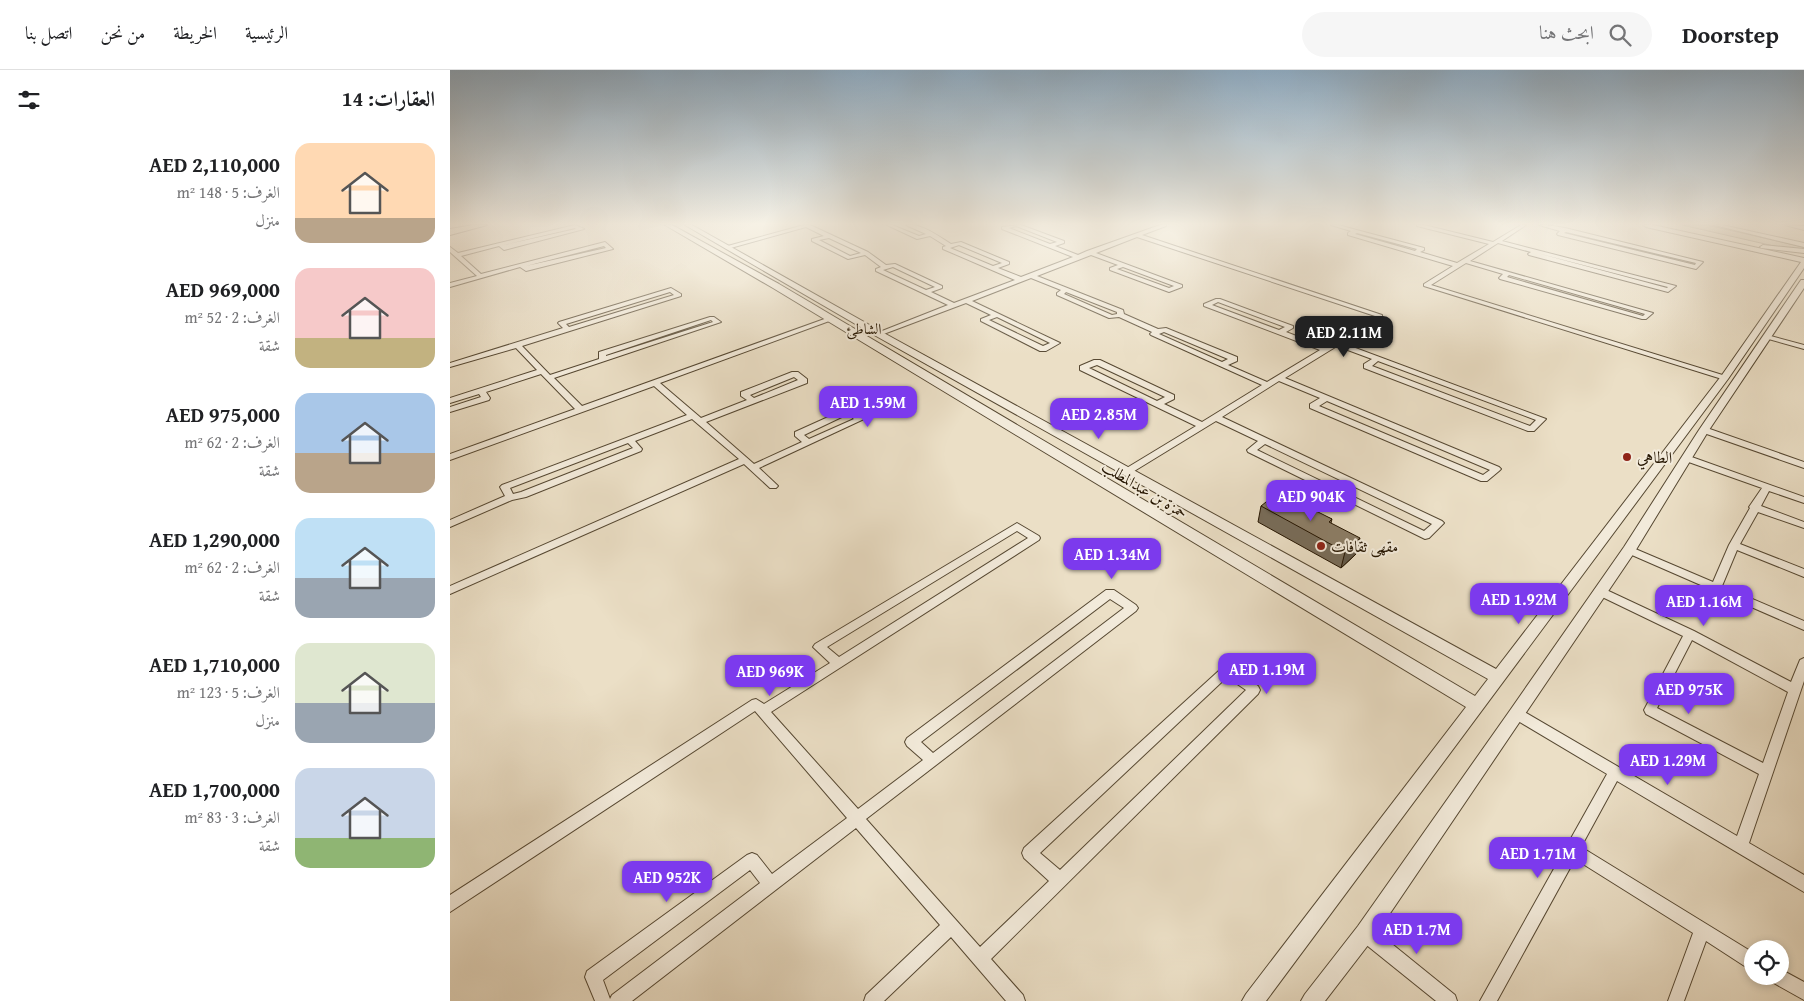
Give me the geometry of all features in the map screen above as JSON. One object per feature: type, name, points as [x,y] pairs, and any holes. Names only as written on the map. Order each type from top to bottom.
[{"type":"street","points":[[472,268],[480,276]]},
{"type":"street","points":[[450,285],[511,268]]},
{"type":"street","name":"حمزة بن عبدالمطلب","points":[[746,268],[761,277],[790,284],[1128,470],[1498,678]]},
{"type":"street","name":"حمزة بن عبدالمطلب","points":[[759,268],[830,319],[1477,706]]},
{"type":"street","points":[[882,268],[878,270],[953,305]]},
{"type":"street","points":[[900,268],[940,288],[926,292]]},
{"type":"street","points":[[993,268],[1019,279]]},
{"type":"street","points":[[879,334],[1047,268]]},
{"type":"street","points":[[1113,268],[1169,290],[1180,286],[1132,268]]},
{"type":"street","points":[[1128,470],[1380,316],[1237,268]]},
{"type":"street","points":[[1452,268],[1426,285],[1725,377]]},
{"type":"street","points":[[1487,268],[1508,273],[1527,278],[1650,313],[1644,318],[1502,278],[1508,273]]},
{"type":"street","points":[[1586,268],[1668,290],[1673,286],[1603,268]]},
{"type":"street","points":[[1253,1001],[1725,377],[1800,268]]},
{"type":"street","points":[[1030,275],[1121,312],[1120,315],[1159,332]]},
{"type":"street","points":[[1312,1001],[1365,933],[1517,714],[1629,550],[1704,430],[1804,282]]},
{"type":"street","points":[[450,365],[680,295],[671,290],[561,323],[568,329]]},
{"type":"street","points":[[965,300],[997,315],[1048,339],[1056,343],[1043,349],[983,320],[997,315]]},
{"type":"street","points":[[1280,332],[1291,327],[1218,300],[1206,305],[1326,349]]},
{"type":"street","points":[[548,378],[603,360],[638,348],[718,322],[712,318],[639,341],[602,354],[603,360]]},
{"type":"street","points":[[450,457],[830,319]]},
{"type":"street","points":[[1222,365],[1234,359],[1164,329],[1152,334],[1222,365],[1268,384]]},
{"type":"street","points":[[1767,337],[1804,348]]},
{"type":"street","points":[[1336,343],[1378,358],[1478,396],[1542,419],[1531,429],[1367,366],[1378,358]]},
{"type":"street","points":[[517,345],[580,409]]},
{"type":"street","points":[[1157,404],[1171,397],[1096,362],[1083,368],[1157,404],[1202,425]]},
{"type":"street","points":[[450,401],[542,371]]},
{"type":"street","points":[[510,497],[505,487],[630,440],[753,401],[804,381],[794,374],[744,394],[753,401]]},
{"type":"street","points":[[1278,378],[1496,468],[1484,479],[1313,406],[1326,398]]},
{"type":"street","points":[[654,382],[773,486]]},
{"type":"street","points":[[450,410],[486,398],[481,391]]},
{"type":"street","points":[[752,468],[808,443],[860,419],[849,412],[798,434],[808,443]]},
{"type":"street","points":[[1215,417],[1264,440],[1281,449],[1439,523],[1424,536],[1251,450],[1264,440]]},
{"type":"street","points":[[1704,430],[1804,465]]},
{"type":"street","points":[[450,524],[510,497],[522,495],[638,449],[630,440]]},
{"type":"street","points":[[1686,458],[1804,500]]},
{"type":"street","points":[[450,590],[745,460]]},
{"type":"street","points":[[1716,588],[1734,545],[1767,487]]},
{"type":"street","points":[[1754,507],[1804,525]]},
{"type":"street","points":[[763,711],[1035,538],[1017,526],[819,647],[838,663]]},
{"type":"street","points":[[1734,545],[1804,573]]},
{"type":"street","points":[[1629,550],[1804,626]]},
{"type":"street","points":[[1600,591],[1690,634],[1794,689]]},
{"type":"street","points":[[618,1001],[933,761],[1132,608],[1110,593],[912,742],[933,761]]},
{"type":"street","points":[[1690,634],[1650,710],[1765,772]]},
{"type":"street","points":[[1740,846],[1804,663]]},
{"type":"street","points":[[980,959],[1254,690],[1227,670],[1029,853],[1060,880]]},
{"type":"street","points":[[450,904],[756,704],[1017,1001]]},
{"type":"street","points":[[1517,714],[1804,884]]},
{"type":"street","points":[[1488,1001],[1614,772]]},
{"type":"street","points":[[1572,849],[1744,955]]},
{"type":"street","points":[[603,1001],[593,977],[752,860],[770,885]]},
{"type":"street","points":[[872,1001],[951,926]]},
{"type":"street","points":[[1676,1001],[1702,930]]},
{"type":"street","points":[[1365,933],[1449,1001]]},
{"type":"street","points":[[1789,983],[1804,992]]},
{"type":"building","points":[[1276,494],[1307,510],[1310,508],[1332,519],[1329,522],[1360,538],[1345,552],[1261,506]]},
{"type":"place","name":"الطاهي","points":[[1627,457]]},
{"type":"place","name":"مقهى ثقافات","points":[[1321,546]]},
{"type":"district","name":"الشاطئ","points":[[864,329]]}]
